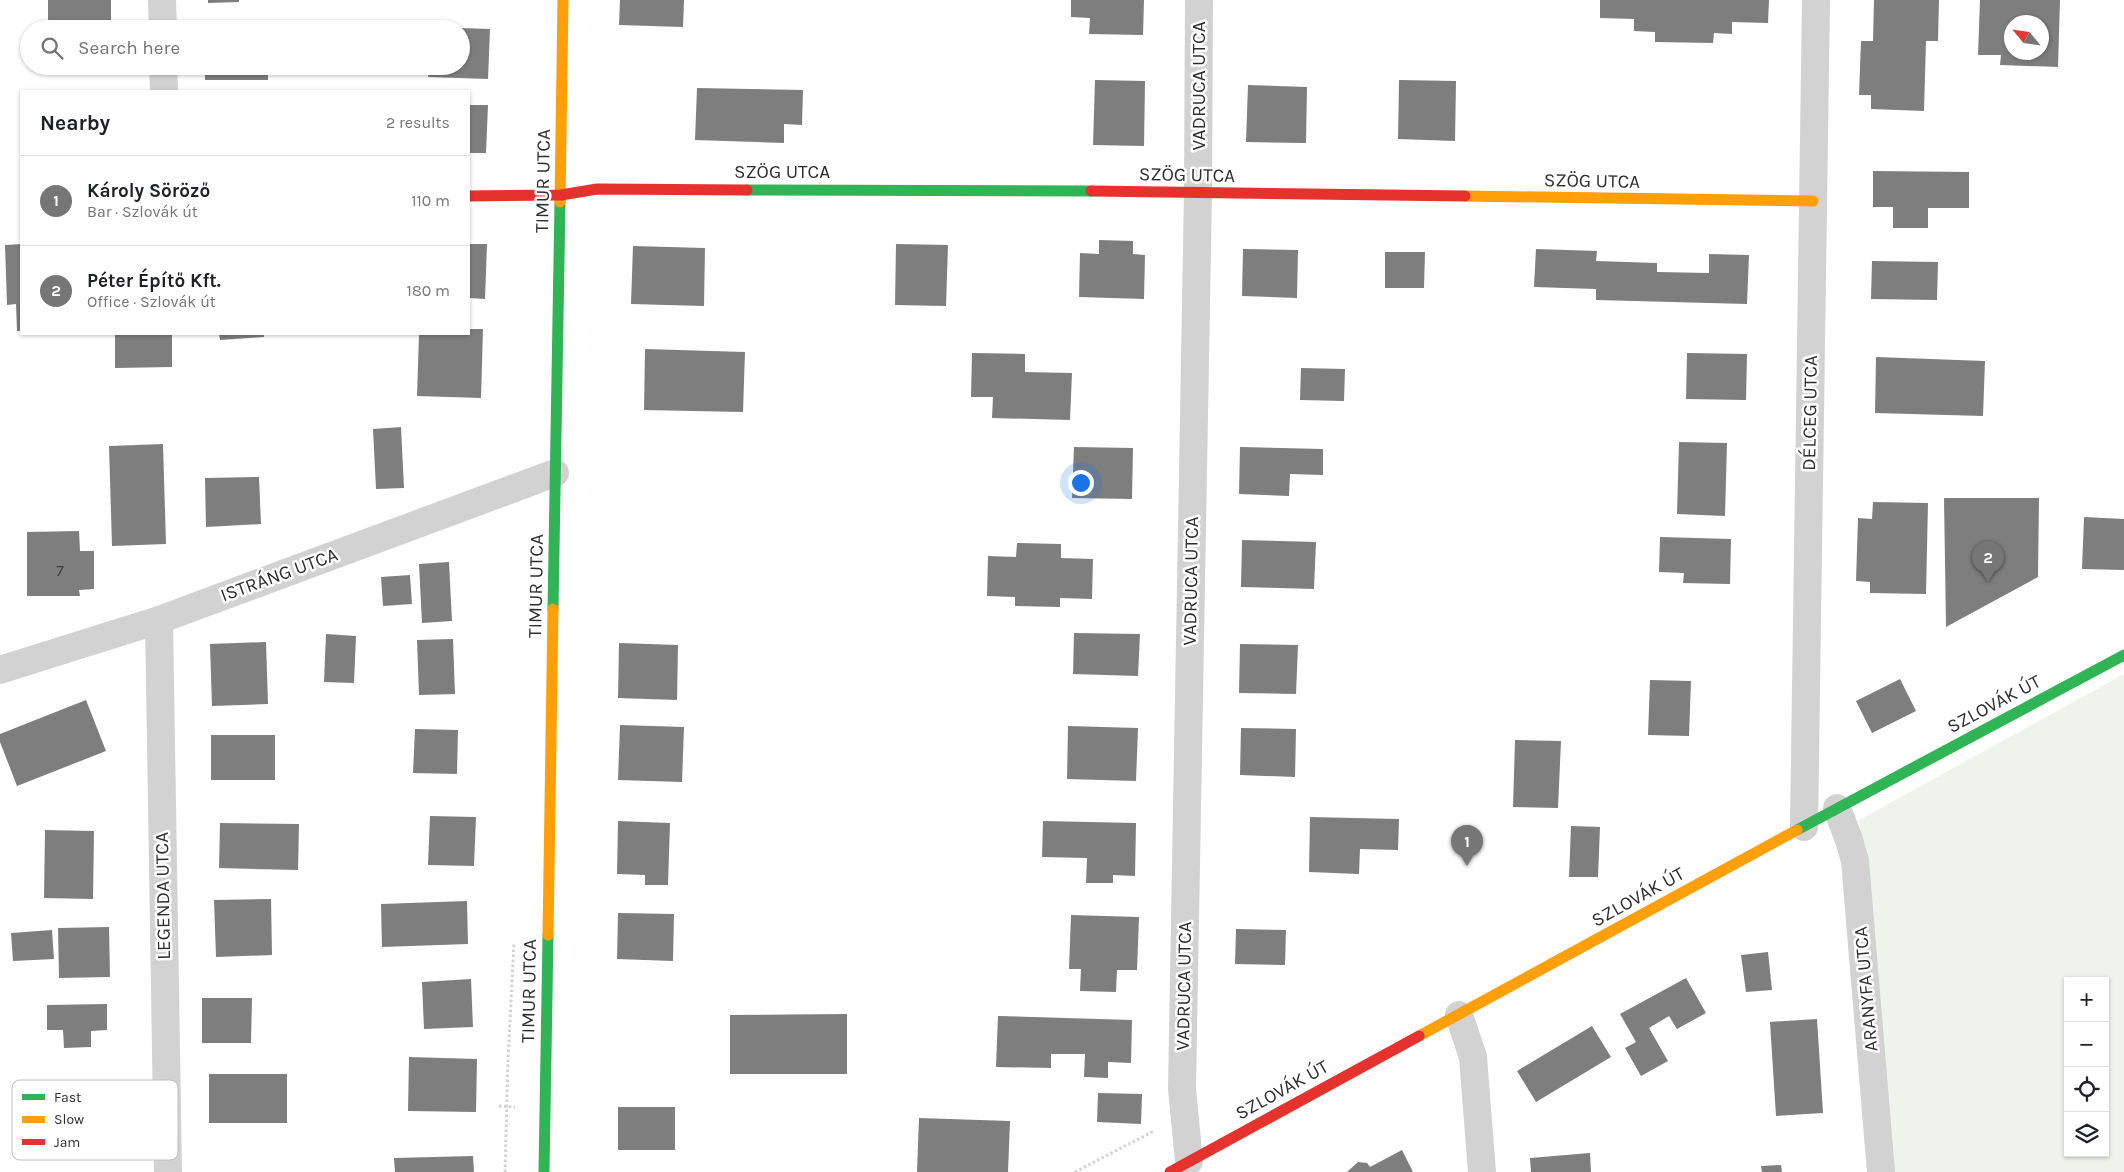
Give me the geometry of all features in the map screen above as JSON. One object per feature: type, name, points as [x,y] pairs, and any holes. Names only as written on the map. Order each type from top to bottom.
[{"type":"street","points":[[162,0],[163,20]]},
{"type":"street","name":"TIMUR UTCA","points":[[544,1172],[563,0]]},
{"type":"street","name":"VADRUCA UTCA","points":[[1180,1166],[1186,1115],[1183,1078],[1198,192],[1199,0]]},
{"type":"street","name":"DÉLCEG UTCA","points":[[1804,827],[1816,0]]},
{"type":"street","points":[[163,75],[164,90]]},
{"type":"street","name":"SZÖG UTCA","points":[[470,196],[561,196],[598,189],[1198,192],[1813,201]]},
{"type":"street","name":"ISTRÁNG UTCA","points":[[0,670],[159,620],[555,473]]},
{"type":"street","name":"LEGENDA UTCA","points":[[159,620],[166,1080]]},
{"type":"street","name":"SZLOVÁK ÚT","points":[[1180,1166],[1837,808],[2124,655]]},
{"type":"street","name":"ARANYFA UTCA","points":[[1837,808],[1855,861],[1881,1172]]},
{"type":"street","points":[[1459,1014],[1473,1057],[1482,1172]]},
{"type":"path","points":[[500,1106],[516,1108]]},
{"type":"path","points":[[1075,1172],[1186,1115]]},
{"type":"shaded area","points":[[2124,674],[2124,1172],[1888,1172],[1859,820]]},
{"type":"building","points":[[48,0],[111,0],[111,20],[48,20]]},
{"type":"building","points":[[208,0],[239,0],[239,2],[208,3]]},
{"type":"building","points":[[620,0],[684,0],[683,27],[619,25]]},
{"type":"building","points":[[1071,0],[1144,0],[1143,35],[1089,34],[1090,18],[1071,17]]},
{"type":"building","points":[[1600,0],[1769,0],[1768,23],[1732,22],[1732,34],[1714,33],[1713,43],[1655,42],[1655,32],[1634,31],[1634,19],[1600,18]]},
{"type":"building","points":[[1874,0],[1939,0],[1938,41],[1926,41],[1924,111],[1871,109],[1871,95],[1859,95],[1861,41],[1873,41]]},
{"type":"building","points":[[1980,0],[2060,0],[2058,67],[2000,65],[2001,55],[1978,55]]},
{"type":"building","points":[[470,28],[490,29],[488,79],[428,77],[428,75],[470,75]]},
{"type":"building","points":[[205,75],[268,75],[268,80],[205,80]]},
{"type":"building","points":[[1095,80],[1145,81],[1144,146],[1093,145]]},
{"type":"building","points":[[1399,80],[1456,81],[1455,141],[1398,139]]},
{"type":"building","points":[[1248,85],[1307,87],[1306,143],[1246,142]]},
{"type":"building","points":[[697,88],[803,90],[802,125],[784,124],[784,143],[695,140]]},
{"type":"building","points":[[470,105],[488,105],[486,153],[470,153]]},
{"type":"building","points":[[1873,171],[1969,172],[1969,208],[1928,208],[1928,228],[1893,228],[1893,207],[1873,207]]},
{"type":"building","points":[[1099,240],[1133,241],[1133,254],[1145,255],[1144,299],[1079,297],[1080,253],[1099,254]]},
{"type":"building","points":[[20,244],[20,331],[17,331],[16,304],[7,305],[5,245]]},
{"type":"building","points":[[470,244],[487,244],[485,299],[470,298]]},
{"type":"building","points":[[896,244],[948,245],[946,306],[895,305]]},
{"type":"building","points":[[633,246],[705,248],[704,306],[631,304]]},
{"type":"building","points":[[1243,249],[1298,250],[1297,298],[1242,296]]},
{"type":"building","points":[[1536,249],[1597,251],[1596,261],[1657,263],[1657,272],[1709,273],[1709,254],[1749,255],[1747,304],[1596,300],[1596,289],[1534,287]]},
{"type":"building","points":[[1385,252],[1425,252],[1424,288],[1385,288]]},
{"type":"building","points":[[1872,261],[1938,262],[1937,300],[1871,299]]},
{"type":"building","points":[[470,329],[483,329],[481,398],[417,396],[419,335],[470,335]]},
{"type":"building","points":[[115,335],[172,335],[172,367],[115,368]]},
{"type":"building","points":[[219,335],[264,335],[264,337],[220,340]]},
{"type":"building","points":[[645,349],[745,352],[743,412],[644,410]]},
{"type":"building","points":[[972,353],[1025,354],[1025,372],[1072,373],[1070,420],[992,418],[993,397],[971,397]]},
{"type":"building","points":[[1687,353],[1747,354],[1746,400],[1686,399]]},
{"type":"building","points":[[1876,357],[1985,361],[1983,416],[1875,413]]},
{"type":"building","points":[[1301,368],[1345,369],[1344,401],[1300,400]]},
{"type":"building","points":[[401,427],[404,488],[376,489],[373,429]]},
{"type":"building","points":[[1679,442],[1727,443],[1725,516],[1677,514]]},
{"type":"building","points":[[163,444],[166,544],[112,546],[109,446]]},
{"type":"building","points":[[1074,447],[1133,448],[1132,499],[1072,498]]},
{"type":"building","points":[[1240,447],[1323,449],[1323,475],[1290,474],[1289,496],[1239,494]]},
{"type":"building","points":[[259,477],[261,524],[206,527],[205,478]]},
{"type":"building","points":[[1944,498],[2039,498],[2038,577],[1946,627]]},
{"type":"building","points":[[1873,502],[1928,503],[1926,594],[1870,593],[1870,582],[1856,581],[1858,518],[1872,519]]},
{"type":"building","points":[[2084,517],[2124,519],[2124,570],[2082,569]]},
{"type":"building","points":[[79,531],[80,551],[94,551],[94,589],[79,590],[80,596],[27,596],[27,532]]},
{"type":"building","points":[[1660,537],[1731,539],[1730,584],[1683,583],[1684,573],[1659,572]]},
{"type":"building","points":[[1242,540],[1316,542],[1314,589],[1241,587]]},
{"type":"building","points":[[1017,543],[1061,544],[1061,558],[1093,559],[1092,599],[1060,598],[1060,607],[1015,606],[1015,597],[987,596],[988,556],[1016,557]]},
{"type":"building","points":[[449,562],[452,621],[422,623],[419,564]]},
{"type":"building","points":[[410,575],[412,604],[383,606],[381,577]]},
{"type":"building","points":[[1074,633],[1140,634],[1138,676],[1073,674]]},
{"type":"building","points":[[326,634],[356,636],[354,683],[324,682]]},
{"type":"building","points":[[453,639],[455,694],[419,695],[417,640]]},
{"type":"building","points":[[266,642],[268,704],[212,706],[210,644]]},
{"type":"building","points":[[619,643],[678,645],[677,700],[618,698]]},
{"type":"building","points":[[1240,644],[1298,645],[1296,694],[1239,693]]},
{"type":"building","points":[[1900,679],[1916,711],[1872,733],[1856,701]]},
{"type":"building","points":[[1650,680],[1691,681],[1689,736],[1648,735]]},
{"type":"building","points":[[86,700],[106,751],[17,786],[0,742],[0,734]]},
{"type":"building","points":[[620,725],[684,727],[682,782],[618,780]]},
{"type":"building","points":[[1068,726],[1138,728],[1136,781],[1067,779]]},
{"type":"building","points":[[1241,728],[1296,729],[1295,777],[1240,775]]},
{"type":"building","points":[[415,729],[458,730],[457,774],[413,773]]},
{"type":"building","points":[[211,735],[275,735],[275,780],[211,780]]},
{"type":"building","points":[[1515,740],[1561,741],[1558,808],[1513,807]]},
{"type":"building","points":[[430,816],[476,817],[474,866],[428,865]]},
{"type":"building","points":[[1310,817],[1399,819],[1398,850],[1360,849],[1359,874],[1309,872]]},
{"type":"building","points":[[618,821],[670,823],[668,885],[645,885],[645,875],[617,874]]},
{"type":"building","points":[[1043,821],[1136,823],[1135,876],[1113,875],[1113,883],[1086,883],[1087,858],[1042,857]]},
{"type":"building","points":[[220,823],[299,824],[298,870],[219,868]]},
{"type":"building","points":[[1571,826],[1600,827],[1598,877],[1569,877]]},
{"type":"building","points":[[45,830],[94,831],[93,899],[44,898]]},
{"type":"building","points":[[271,899],[272,955],[216,957],[214,900]]},
{"type":"building","points":[[467,901],[468,944],[382,947],[381,904]]},
{"type":"building","points":[[618,913],[674,914],[673,961],[617,959]]},
{"type":"building","points":[[1071,915],[1139,917],[1137,970],[1117,970],[1116,992],[1080,991],[1081,969],[1069,969]]},
{"type":"building","points":[[109,927],[110,977],[59,978],[58,928]]},
{"type":"building","points":[[1236,929],[1286,930],[1285,965],[1235,964]]},
{"type":"building","points":[[52,930],[54,959],[13,961],[11,933]]},
{"type":"building","points":[[1768,952],[1772,990],[1746,992],[1741,955]]},
{"type":"building","points":[[1686,978],[1706,1013],[1677,1029],[1669,1016],[1649,1028],[1668,1061],[1641,1076],[1625,1048],[1636,1042],[1620,1014]]},
{"type":"building","points":[[471,979],[473,1027],[424,1029],[422,982]]},
{"type":"building","points":[[202,998],[252,998],[251,1043],[202,1043]]},
{"type":"building","points":[[107,1004],[107,1030],[91,1031],[91,1047],[64,1048],[63,1030],[47,1030],[47,1005]]},
{"type":"building","points":[[847,1014],[847,1074],[730,1074],[730,1015]]},
{"type":"building","points":[[998,1016],[1132,1020],[1131,1063],[1108,1062],[1108,1078],[1084,1077],[1085,1054],[1051,1054],[1051,1068],[996,1067]]},
{"type":"building","points":[[1817,1019],[1823,1113],[1776,1116],[1770,1022]]},
{"type":"building","points":[[1592,1026],[1611,1057],[1536,1102],[1517,1071]]},
{"type":"building","points":[[409,1057],[477,1059],[476,1112],[408,1111]]},
{"type":"building","points":[[209,1074],[287,1074],[287,1123],[209,1123]]},
{"type":"building","points":[[1098,1093],[1142,1094],[1141,1124],[1097,1122]]},
{"type":"building","points":[[618,1107],[675,1107],[675,1150],[618,1150]]},
{"type":"building","points":[[919,1118],[1010,1121],[1008,1172],[917,1172]]},
{"type":"building","points":[[1402,1150],[1413,1172],[1347,1172],[1358,1162],[1367,1163],[1370,1167]]},
{"type":"building","points":[[1590,1153],[1591,1172],[1531,1172],[1530,1158]]},
{"type":"building","points":[[473,1156],[474,1172],[395,1172],[394,1158]]},
{"type":"building","points":[[1781,1165],[1782,1172],[1762,1172],[1761,1166]]},
{"type":"traffic: fast","points":[[747,190],[1091,191]]},
{"type":"traffic: fast","points":[[553,609],[560,202]]},
{"type":"traffic: fast","points":[[1797,830],[2124,655]]},
{"type":"traffic: fast","points":[[544,1172],[548,935]]},
{"type":"traffic: slow","points":[[560,202],[563,0]]},
{"type":"traffic: slow","points":[[1465,196],[1813,201]]},
{"type":"traffic: slow","points":[[548,935],[553,609]]},
{"type":"traffic: slow","points":[[1419,1036],[1797,830]]},
{"type":"traffic: jam","points":[[470,196],[561,195],[597,189],[747,190]]},
{"type":"traffic: jam","points":[[1091,191],[1465,196]]},
{"type":"traffic: jam","points":[[1170,1172],[1419,1036]]},
{"type":"place","name":"Péter Építő Kft.","points":[[1988,582]]},
{"type":"place","name":"Károly Söröző","points":[[1467,866]]}]
